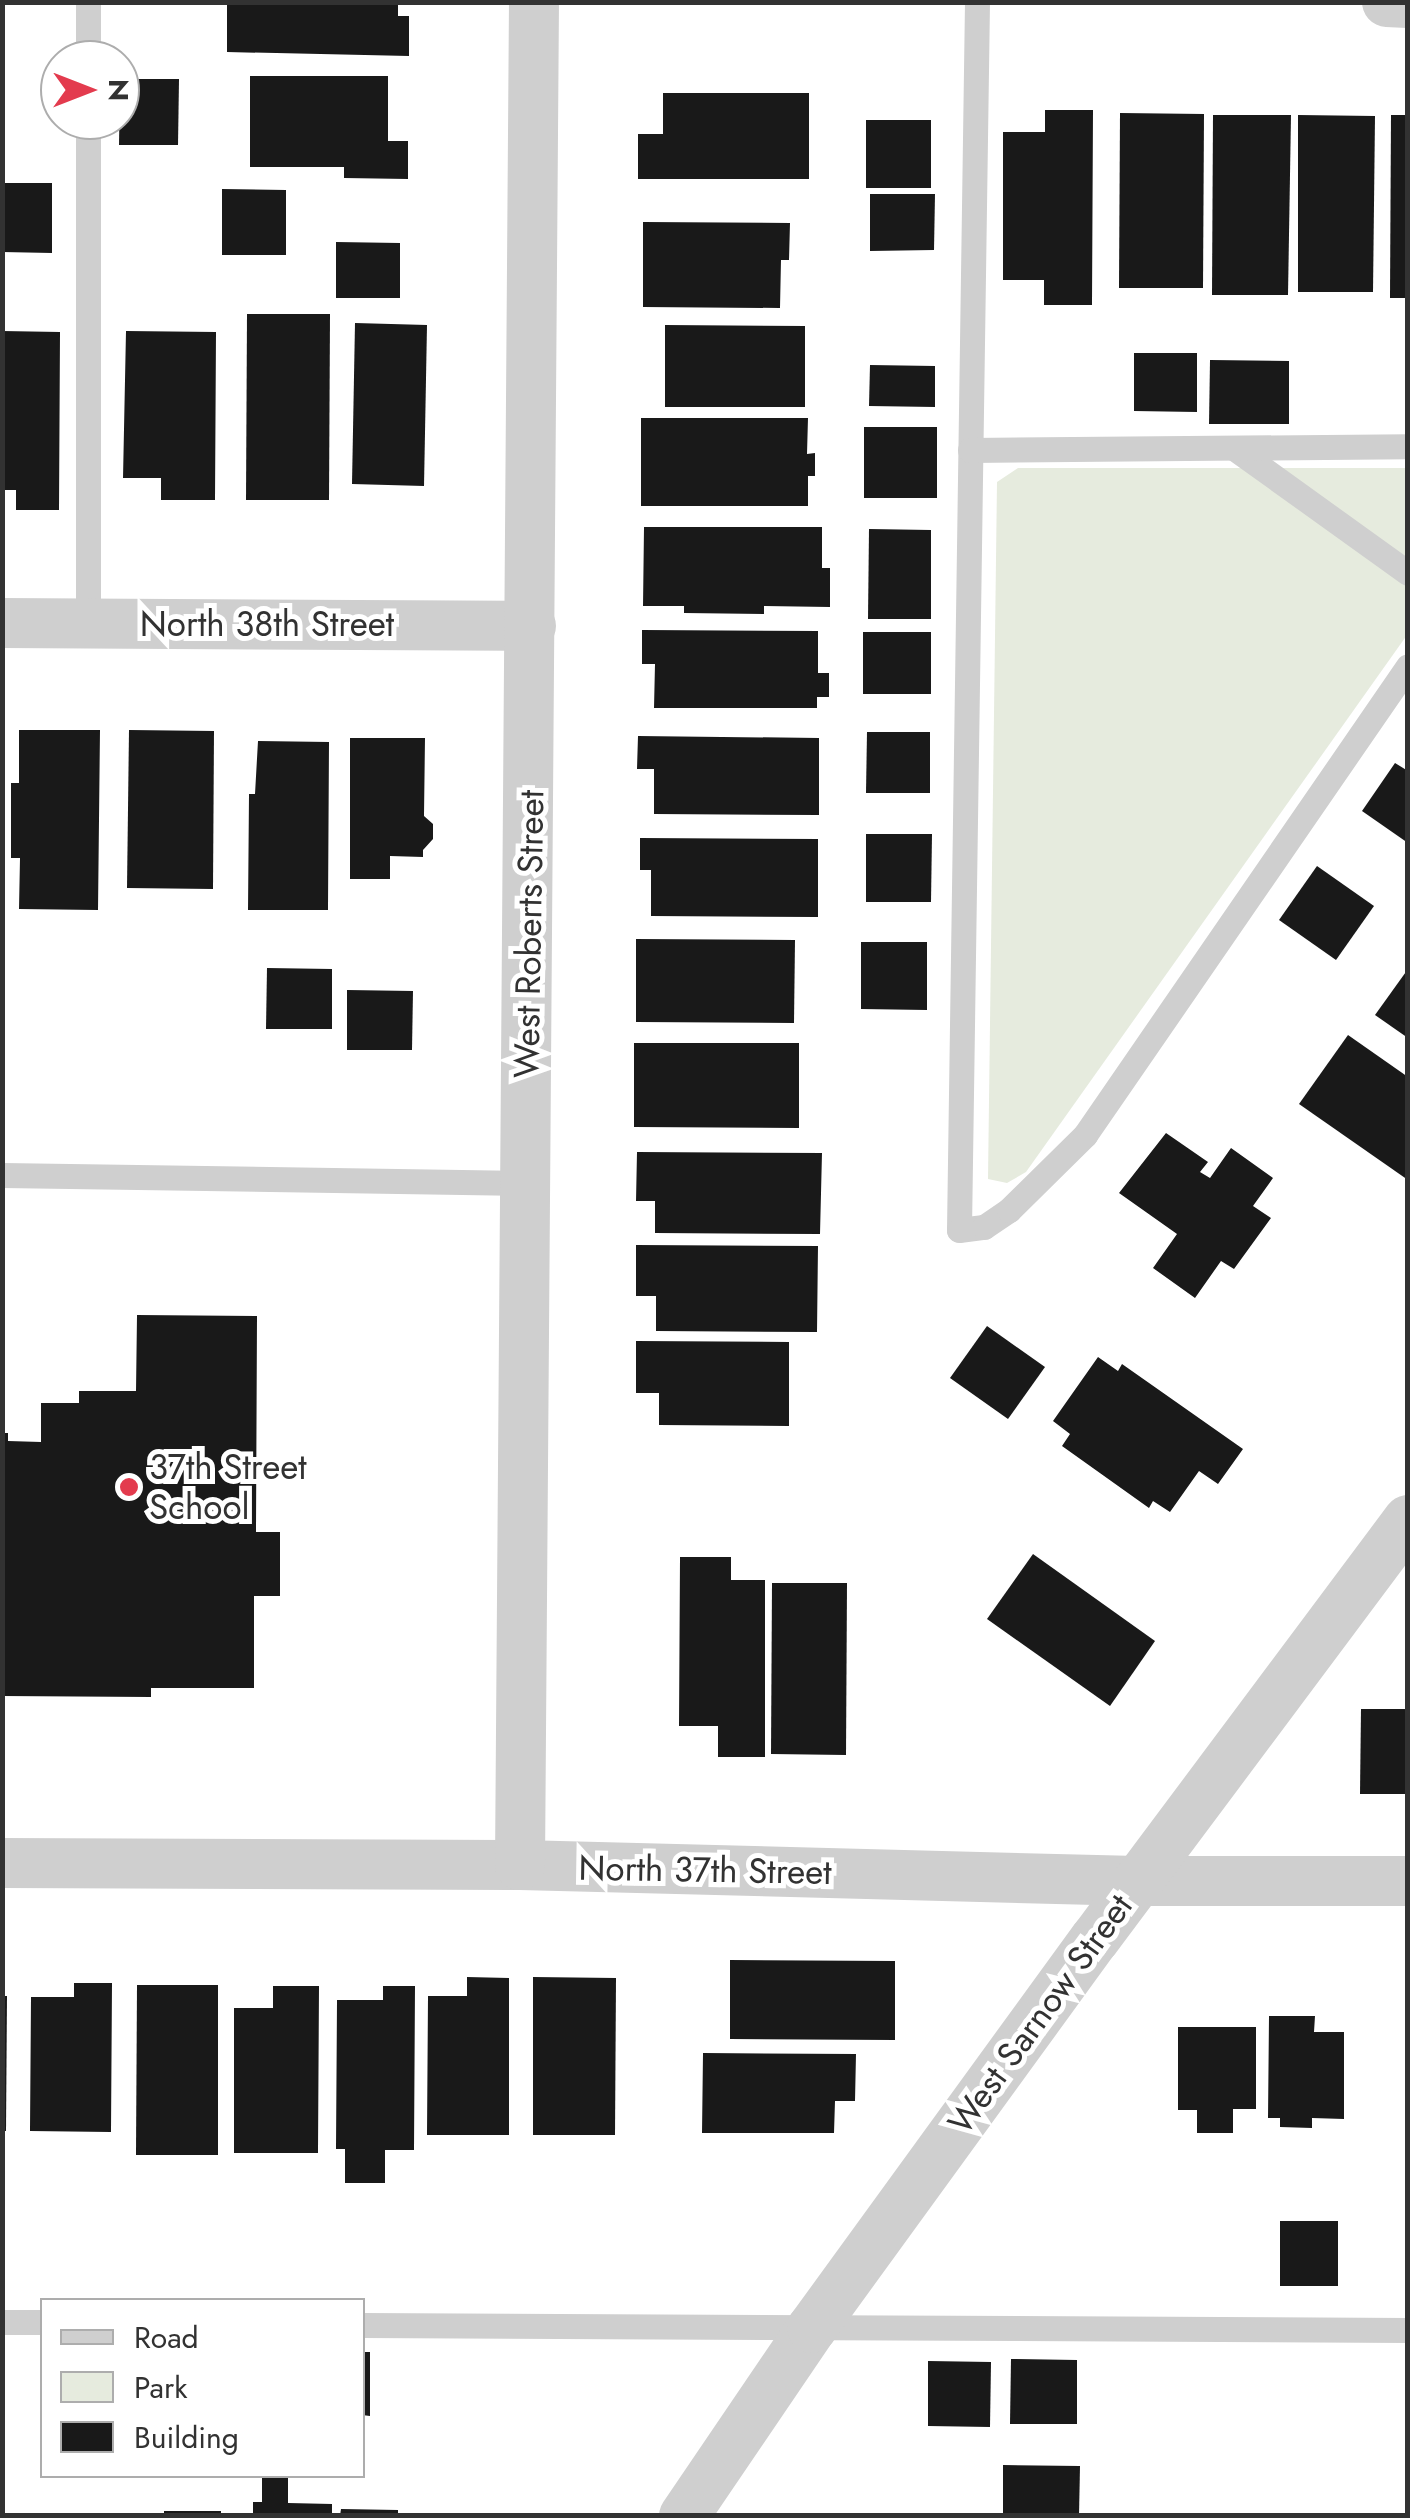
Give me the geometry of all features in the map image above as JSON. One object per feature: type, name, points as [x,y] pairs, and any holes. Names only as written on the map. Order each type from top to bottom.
[{"type":"street","name":"West Roberts Street","points":[[520,1865],[534,2]]},
{"type":"street","points":[[1386,2],[1408,2]]},
{"type":"street","name":"North 38th Street","points":[[2,624],[532,626]]},
{"type":"street","name":"West Sarnow Street","points":[[684,2516],[812,2328],[1137,1881],[1408,1520]]},
{"type":"street","name":"North 37th Street","points":[[2,1863],[520,1865],[1137,1881],[1408,1881]]},
{"type":"lane","points":[[88,2],[88,40]]},
{"type":"lane","points":[[976,2],[959,1230],[984,1228],[1009,1210],[1085,1134],[1408,666]]},
{"type":"lane","points":[[88,140],[88,623]]},
{"type":"lane","points":[[970,450],[1408,446]]},
{"type":"lane","points":[[1234,448],[1408,573]]},
{"type":"lane","points":[[2,1175],[526,1182]]},
{"type":"lane","points":[[2,2322],[40,2322]]},
{"type":"lane","points":[[365,2324],[1408,2330]]},
{"type":"green space","points":[[1018,468],[1407,468],[1407,635],[1026,1172],[1007,1183],[988,1179],[997,482]]},
{"type":"building","points":[[227,2],[398,2],[398,16],[409,16],[409,56],[227,52]]},
{"type":"building","points":[[250,76],[388,76],[388,141],[408,141],[408,179],[344,178],[344,167],[250,167]]},
{"type":"building","points":[[140,79],[179,79],[178,145],[119,145],[119,140],[140,140]]},
{"type":"building","points":[[663,93],[809,93],[809,179],[638,179],[638,134],[663,134]]},
{"type":"building","points":[[1045,110],[1093,110],[1092,305],[1044,305],[1044,280],[1003,280],[1003,132],[1045,132]]},
{"type":"building","points":[[1120,113],[1204,114],[1203,288],[1119,288]]},
{"type":"building","points":[[1213,115],[1291,115],[1288,295],[1212,295]]},
{"type":"building","points":[[1298,115],[1375,116],[1373,292],[1298,292]]},
{"type":"building","points":[[1391,115],[1408,115],[1408,298],[1390,298]]},
{"type":"building","points":[[866,120],[931,120],[931,188],[866,188]]},
{"type":"building","points":[[2,183],[52,183],[52,253],[2,252]]},
{"type":"building","points":[[222,189],[286,190],[286,255],[222,255]]},
{"type":"building","points":[[870,194],[935,194],[934,250],[870,251]]},
{"type":"building","points":[[643,222],[790,223],[789,260],[781,260],[780,308],[643,307]]},
{"type":"building","points":[[336,242],[400,243],[400,298],[336,298]]},
{"type":"building","points":[[247,314],[330,314],[329,500],[246,500]]},
{"type":"building","points":[[355,323],[427,325],[424,486],[352,484]]},
{"type":"building","points":[[665,325],[805,326],[805,407],[665,407]]},
{"type":"building","points":[[2,331],[60,332],[59,510],[16,510],[16,490],[2,490]]},
{"type":"building","points":[[126,331],[216,332],[215,500],[161,500],[161,478],[123,478]]},
{"type":"building","points":[[1134,353],[1197,353],[1197,412],[1134,411]]},
{"type":"building","points":[[1210,360],[1289,361],[1289,424],[1209,424]]},
{"type":"building","points":[[870,365],[935,366],[935,407],[869,406]]},
{"type":"building","points":[[641,418],[808,418],[807,454],[815,453],[815,476],[808,476],[808,506],[641,506]]},
{"type":"building","points":[[864,427],[937,427],[937,498],[864,498]]},
{"type":"building","points":[[644,527],[822,527],[822,568],[830,568],[830,607],[764,606],[764,614],[684,613],[684,606],[643,606]]},
{"type":"building","points":[[869,529],[931,530],[931,619],[868,619]]},
{"type":"building","points":[[642,630],[818,631],[818,673],[829,673],[829,697],[817,697],[817,708],[654,708],[655,664],[642,664]]},
{"type":"building","points":[[863,632],[931,632],[931,694],[863,694]]},
{"type":"building","points":[[19,730],[100,730],[98,910],[19,909],[20,858],[11,858],[11,783],[19,783]]},
{"type":"building","points":[[129,730],[214,731],[213,889],[127,888]]},
{"type":"building","points":[[867,732],[930,732],[930,793],[866,793]]},
{"type":"building","points":[[638,736],[819,738],[819,815],[654,814],[654,769],[637,769]]},
{"type":"building","points":[[350,738],[425,738],[424,816],[433,824],[433,839],[423,850],[423,857],[390,856],[390,879],[350,879]]},
{"type":"building","points":[[258,741],[329,742],[328,910],[248,910],[249,794],[255,794]]},
{"type":"building","points":[[1395,763],[1408,771],[1408,843],[1362,811]]},
{"type":"building","points":[[866,834],[932,834],[931,902],[866,902]]},
{"type":"building","points":[[640,838],[818,839],[818,917],[651,916],[651,870],[640,870]]},
{"type":"building","points":[[1317,866],[1374,906],[1336,960],[1279,920]]},
{"type":"building","points":[[636,939],[795,940],[794,1023],[636,1022]]},
{"type":"building","points":[[861,942],[927,942],[927,1010],[861,1009]]},
{"type":"building","points":[[267,968],[332,969],[332,1029],[266,1029]]},
{"type":"building","points":[[1408,969],[1408,1038],[1375,1015]]},
{"type":"building","points":[[347,990],[413,991],[412,1050],[347,1050]]},
{"type":"building","points":[[1348,1035],[1408,1077],[1408,1180],[1299,1104]]},
{"type":"building","points":[[634,1043],[799,1043],[799,1128],[634,1127]]},
{"type":"building","points":[[1166,1133],[1208,1162],[1200,1172],[1210,1178],[1231,1148],[1273,1178],[1253,1206],[1271,1218],[1234,1269],[1221,1261],[1195,1298],[1153,1268],[1177,1234],[1119,1193]]},
{"type":"building","points":[[637,1152],[822,1153],[820,1234],[655,1233],[655,1201],[636,1201]]},
{"type":"building","points":[[636,1245],[818,1246],[817,1332],[656,1331],[656,1296],[636,1296]]},
{"type":"building","name":"37th Street School","points":[[137,1315],[257,1316],[256,1532],[280,1532],[280,1596],[254,1596],[254,1688],[151,1688],[151,1697],[2,1696],[2,1433],[8,1433],[8,1441],[41,1442],[41,1403],[79,1403],[79,1391],[136,1391]]},
{"type":"building","points":[[987,1326],[1045,1367],[1008,1419],[950,1378]]},
{"type":"building","points":[[636,1341],[789,1342],[789,1426],[659,1425],[659,1393],[636,1393]]},
{"type":"building","points":[[1098,1357],[1118,1371],[1122,1364],[1243,1449],[1218,1484],[1199,1471],[1170,1512],[1153,1501],[1149,1508],[1062,1446],[1070,1434],[1053,1421]]},
{"type":"building","points":[[1033,1554],[1155,1641],[1110,1706],[987,1619]]},
{"type":"building","points":[[680,1557],[731,1557],[731,1580],[765,1580],[765,1757],[718,1757],[718,1726],[679,1726]]},
{"type":"building","points":[[772,1583],[847,1583],[846,1755],[771,1754]]},
{"type":"building","points":[[1361,1709],[1408,1709],[1408,1794],[1360,1794]]},
{"type":"building","points":[[730,1960],[895,1961],[895,2040],[730,2039]]},
{"type":"building","points":[[467,1977],[509,1978],[509,2135],[427,2135],[428,1996],[467,1996]]},
{"type":"building","points":[[533,1977],[616,1978],[615,2135],[533,2135]]},
{"type":"building","points":[[74,1983],[112,1983],[111,2132],[30,2131],[31,1997],[74,1997]]},
{"type":"building","points":[[137,1985],[218,1985],[218,2155],[136,2155]]},
{"type":"building","points":[[273,1986],[319,1986],[318,2153],[234,2153],[234,2008],[273,2008]]},
{"type":"building","points":[[383,1986],[415,1986],[414,2150],[385,2150],[385,2183],[345,2183],[345,2149],[336,2149],[337,2000],[383,2000]]},
{"type":"building","points":[[3,1996],[7,1996],[6,2131],[3,2131]]},
{"type":"building","points":[[1269,2016],[1315,2016],[1314,2032],[1344,2032],[1344,2119],[1312,2118],[1312,2128],[1280,2127],[1280,2118],[1268,2118]]},
{"type":"building","points":[[1178,2027],[1256,2027],[1256,2109],[1233,2109],[1233,2133],[1197,2133],[1197,2110],[1178,2110]]},
{"type":"building","points":[[703,2053],[856,2054],[855,2101],[835,2101],[834,2133],[702,2133]]},
{"type":"building","points":[[1280,2221],[1338,2221],[1338,2286],[1280,2286]]},
{"type":"building","points":[[365,2352],[370,2352],[370,2416],[365,2415]]},
{"type":"building","points":[[1011,2359],[1077,2360],[1077,2424],[1010,2424]]},
{"type":"building","points":[[928,2361],[991,2362],[990,2427],[928,2426]]},
{"type":"building","points":[[1003,2465],[1080,2466],[1079,2516],[1003,2516]]},
{"type":"building","points":[[262,2478],[288,2478],[288,2503],[332,2504],[332,2516],[253,2516],[253,2502],[262,2502]]},
{"type":"building","points":[[341,2509],[398,2510],[398,2516],[340,2516]]},
{"type":"building","points":[[164,2511],[221,2511],[221,2516],[164,2516]]},
{"type":"place","name":"37th Street School","points":[[129,1487]]}]
